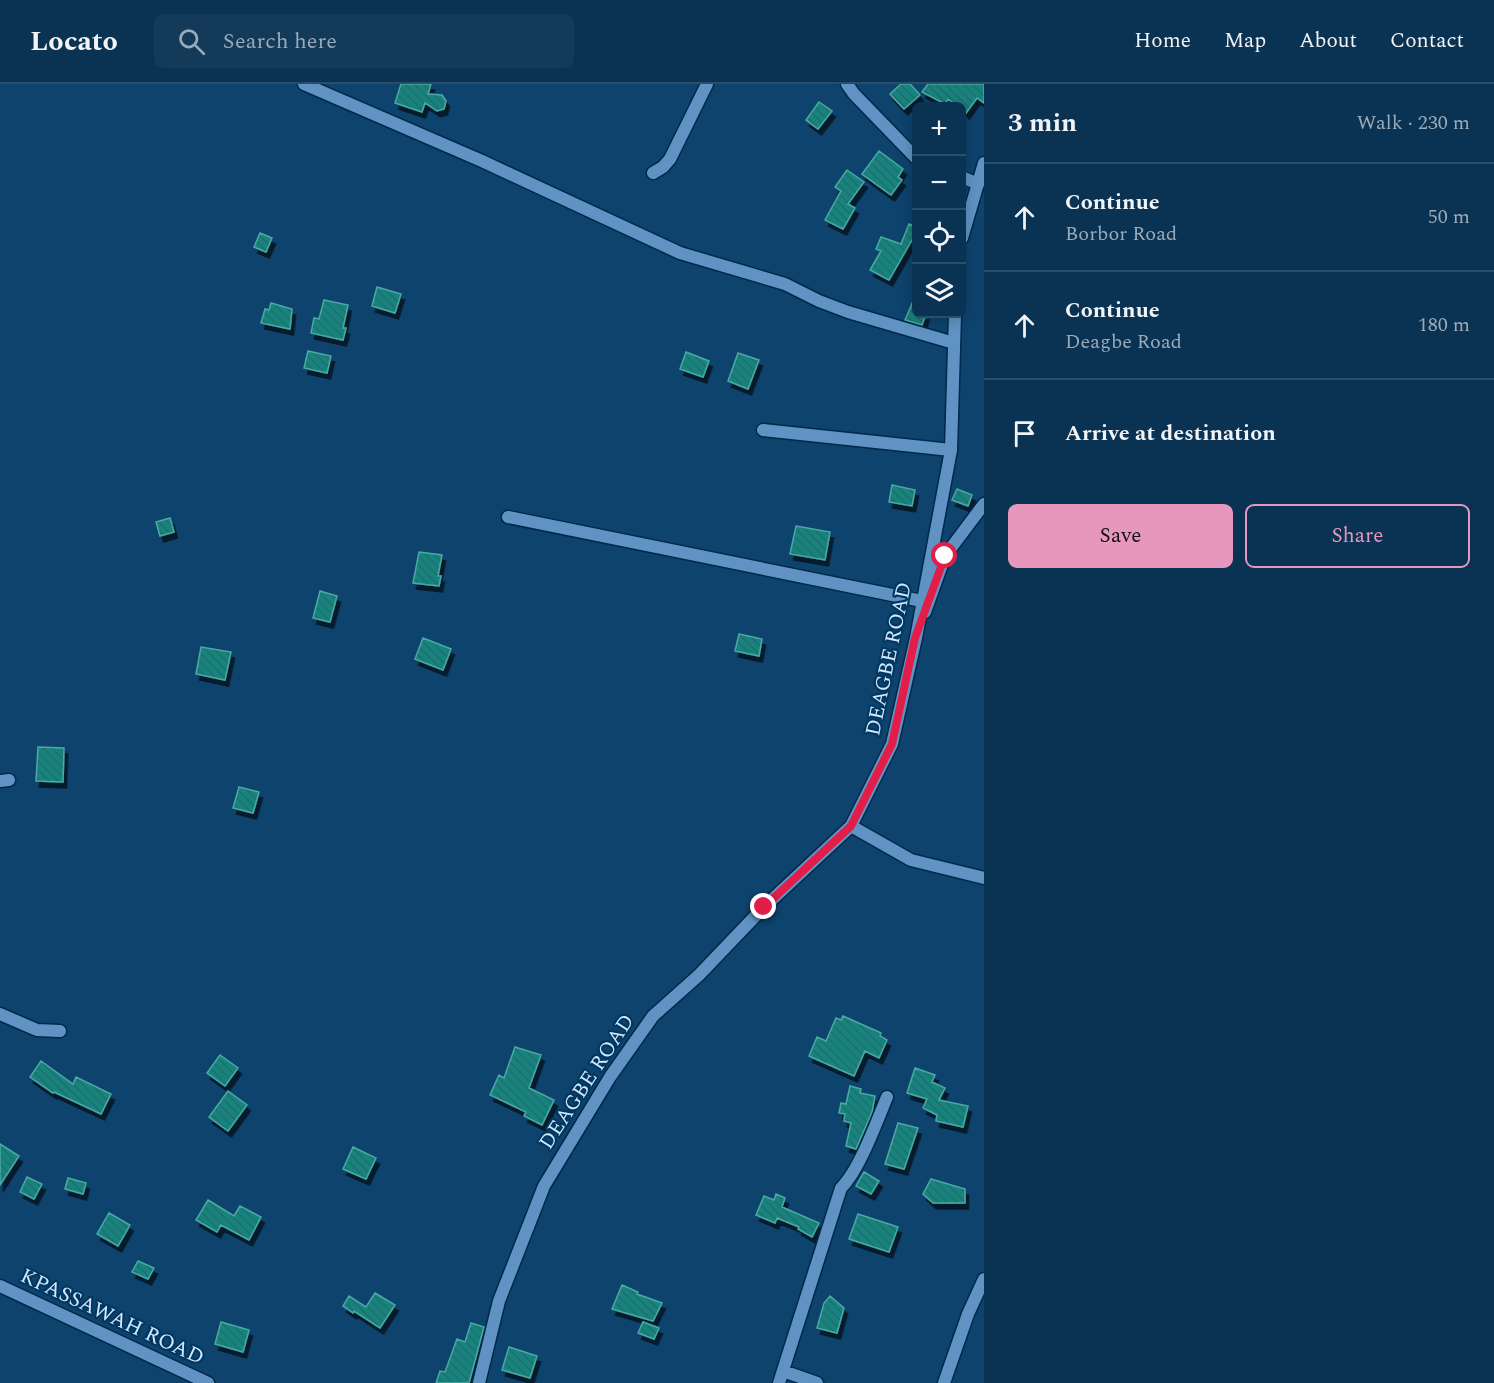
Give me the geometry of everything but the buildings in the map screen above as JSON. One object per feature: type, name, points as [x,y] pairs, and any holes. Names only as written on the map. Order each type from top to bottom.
[{"type":"street","points":[[304,84],[492,166],[680,253],[785,284],[819,301],[849,312],[954,343]]},
{"type":"street","points":[[653,172],[663,167],[670,159],[707,84]]},
{"type":"street","points":[[847,84],[914,156]]},
{"type":"street","points":[[966,224],[984,163]]},
{"type":"street","points":[[966,179],[978,184]]},
{"type":"street","name":"DEAGBE ROAD","points":[[479,1383],[499,1301],[544,1186],[610,1077],[653,1016],[699,975],[764,907],[851,826],[892,744],[951,450],[956,318]]},
{"type":"street","points":[[763,430],[951,450]]},
{"type":"street","points":[[915,638],[945,556],[984,504]]},
{"type":"street","points":[[508,517],[922,601]]},
{"type":"street","points":[[851,826],[911,860],[984,878]]},
{"type":"street","points":[[0,1014],[37,1030],[60,1031]]},
{"type":"street","points":[[817,1383],[781,1377],[841,1188],[847,1182],[858,1161],[887,1097]]},
{"type":"street","points":[[944,1383],[968,1314],[984,1279]]},
{"type":"street","name":"KPASSAWAH ROAD","points":[[0,1286],[208,1383]]},
{"type":"route","points":[[764,907],[851,826],[892,744],[915,638],[945,556]]}]
